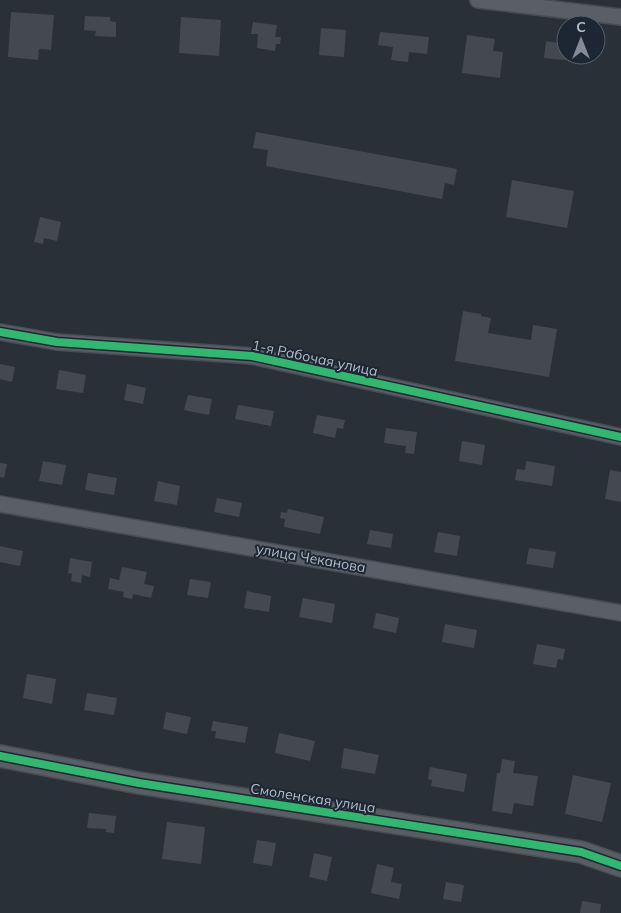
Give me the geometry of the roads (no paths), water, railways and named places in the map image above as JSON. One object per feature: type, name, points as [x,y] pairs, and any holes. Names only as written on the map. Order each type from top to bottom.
[{"type":"street","points":[[478,0],[621,16]]},
{"type":"street","name":"1-я Рабочая улица","points":[[0,332],[57,342],[252,356],[621,437]]},
{"type":"street","name":"улица Чеканова","points":[[0,504],[621,613]]},
{"type":"street","name":"Смоленская улица","points":[[0,756],[139,784],[581,852],[621,866]]}]
